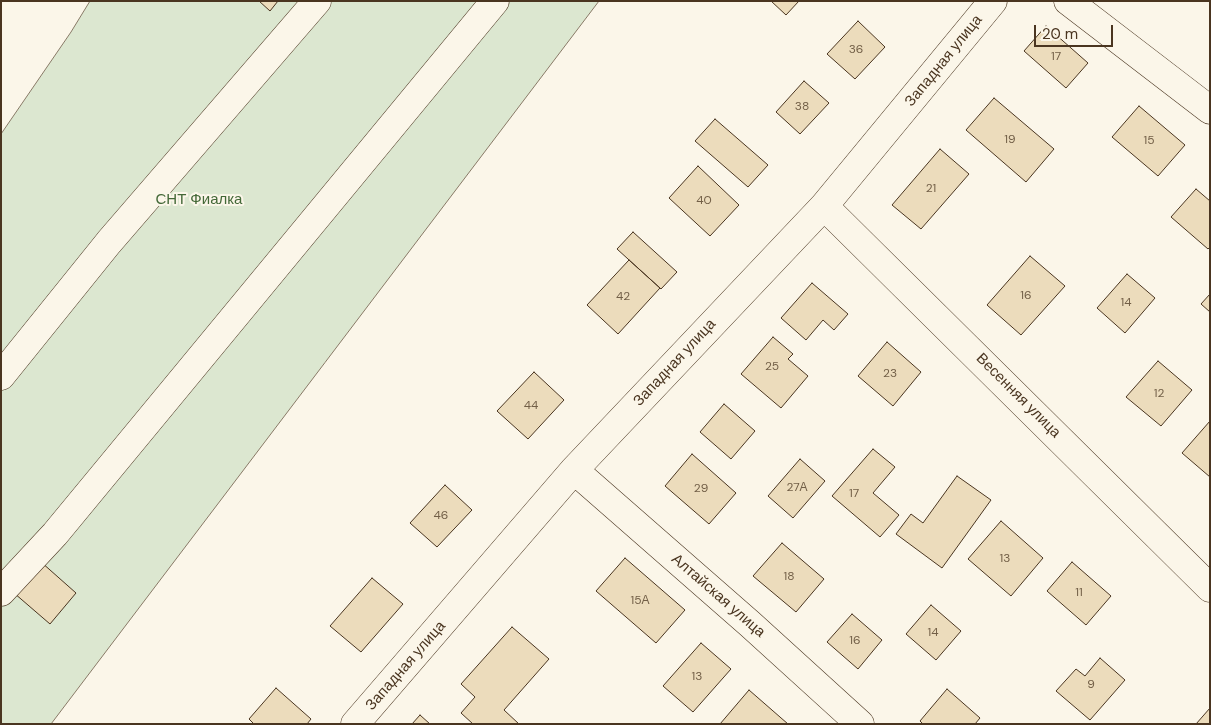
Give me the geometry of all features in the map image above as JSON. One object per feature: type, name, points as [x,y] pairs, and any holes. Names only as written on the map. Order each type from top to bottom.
[{"type":"street","points":[[1,376],[108,242],[317,1]]},
{"type":"street","points":[[1,592],[56,534],[495,1]]},
{"type":"street","name":"Западная улица","points":[[355,724],[574,470],[824,206],[993,1]]},
{"type":"street","points":[[1068,1],[1210,110]]},
{"type":"street","name":"Весенняя улица","points":[[824,206],[1210,588]]},
{"type":"street","name":"Алтайская улица","points":[[574,470],[750,624],[860,724]]},
{"type":"green space","name":"СНТ Фиалка","points":[[90,1],[599,1],[51,724],[1,724],[1,134]]},
{"type":"building","points":[[259,1],[278,1],[270,11]]},
{"type":"building","points":[[771,1],[799,1],[786,15]]},
{"type":"building","points":[[858,21],[885,47],[855,79],[827,54]]},
{"type":"building","points":[[1046,26],[1088,63],[1066,88],[1024,51]]},
{"type":"building","points":[[804,81],[829,103],[800,134],[776,112]]},
{"type":"building","points":[[994,98],[1054,149],[1026,182],[966,130]]},
{"type":"building","points":[[1139,106],[1185,145],[1158,176],[1112,137]]},
{"type":"building","points":[[715,119],[768,165],[748,187],[695,141]]},
{"type":"building","points":[[940,149],[969,174],[921,229],[892,205]]},
{"type":"building","points":[[698,166],[739,205],[710,236],[669,198]]},
{"type":"building","points":[[1196,189],[1210,201],[1210,247],[1208,249],[1171,217]]},
{"type":"building","points":[[633,232],[677,272],[661,289],[617,249]]},
{"type":"building","points":[[1030,256],[1065,286],[1021,335],[987,305]]},
{"type":"building","points":[[629,260],[660,288],[618,334],[587,305]]},
{"type":"building","points":[[1127,274],[1155,298],[1125,333],[1097,308]]},
{"type":"building","points":[[812,283],[848,314],[834,330],[823,320],[806,340],[781,318]]},
{"type":"building","points":[[1210,294],[1210,312],[1201,304]]},
{"type":"building","points":[[773,337],[793,354],[788,359],[808,376],[781,408],[741,374]]},
{"type":"building","points":[[887,342],[921,372],[893,406],[858,376]]},
{"type":"building","points":[[1158,361],[1192,390],[1161,426],[1126,397]]},
{"type":"building","points":[[534,372],[564,400],[528,439],[497,411]]},
{"type":"building","points":[[724,404],[755,431],[731,459],[700,432]]},
{"type":"building","points":[[1210,421],[1210,477],[1182,453]]},
{"type":"building","points":[[873,449],[895,467],[873,493],[899,515],[880,537],[832,496]]},
{"type":"building","points":[[692,454],[736,493],[709,524],[665,486]]},
{"type":"building","points":[[800,459],[825,481],[793,518],[768,496]]},
{"type":"building","points":[[957,476],[991,500],[942,568],[896,534],[911,514],[923,523]]},
{"type":"building","points":[[445,485],[472,510],[437,547],[410,523]]},
{"type":"building","points":[[1001,521],[1043,558],[1011,596],[968,559]]},
{"type":"building","points":[[782,543],[824,579],[796,612],[753,576]]},
{"type":"building","points":[[625,558],[685,610],[656,643],[596,591]]},
{"type":"building","points":[[41,562],[76,593],[50,624],[14,593]]},
{"type":"building","points":[[1072,562],[1111,596],[1086,625],[1047,591]]},
{"type":"building","points":[[372,578],[403,604],[361,652],[330,626]]},
{"type":"building","points":[[931,605],[961,631],[936,660],[906,634]]},
{"type":"building","points":[[852,614],[882,640],[858,669],[827,642]]},
{"type":"building","points":[[512,627],[549,659],[504,710],[519,724],[473,724],[461,713],[475,697],[461,684]]},
{"type":"building","points":[[701,643],[731,669],[693,712],[663,686]]},
{"type":"building","points":[[1100,658],[1125,680],[1090,720],[1056,691],[1076,669],[1085,676]]},
{"type":"building","points":[[276,688],[311,719],[307,724],[254,724],[249,719]]},
{"type":"building","points":[[947,689],[980,718],[975,724],[923,724],[920,721]]},
{"type":"building","points":[[749,690],[788,724],[720,724]]},
{"type":"building","points":[[1210,708],[1210,724],[1196,724]]},
{"type":"building","points":[[420,715],[430,724],[412,724]]}]
